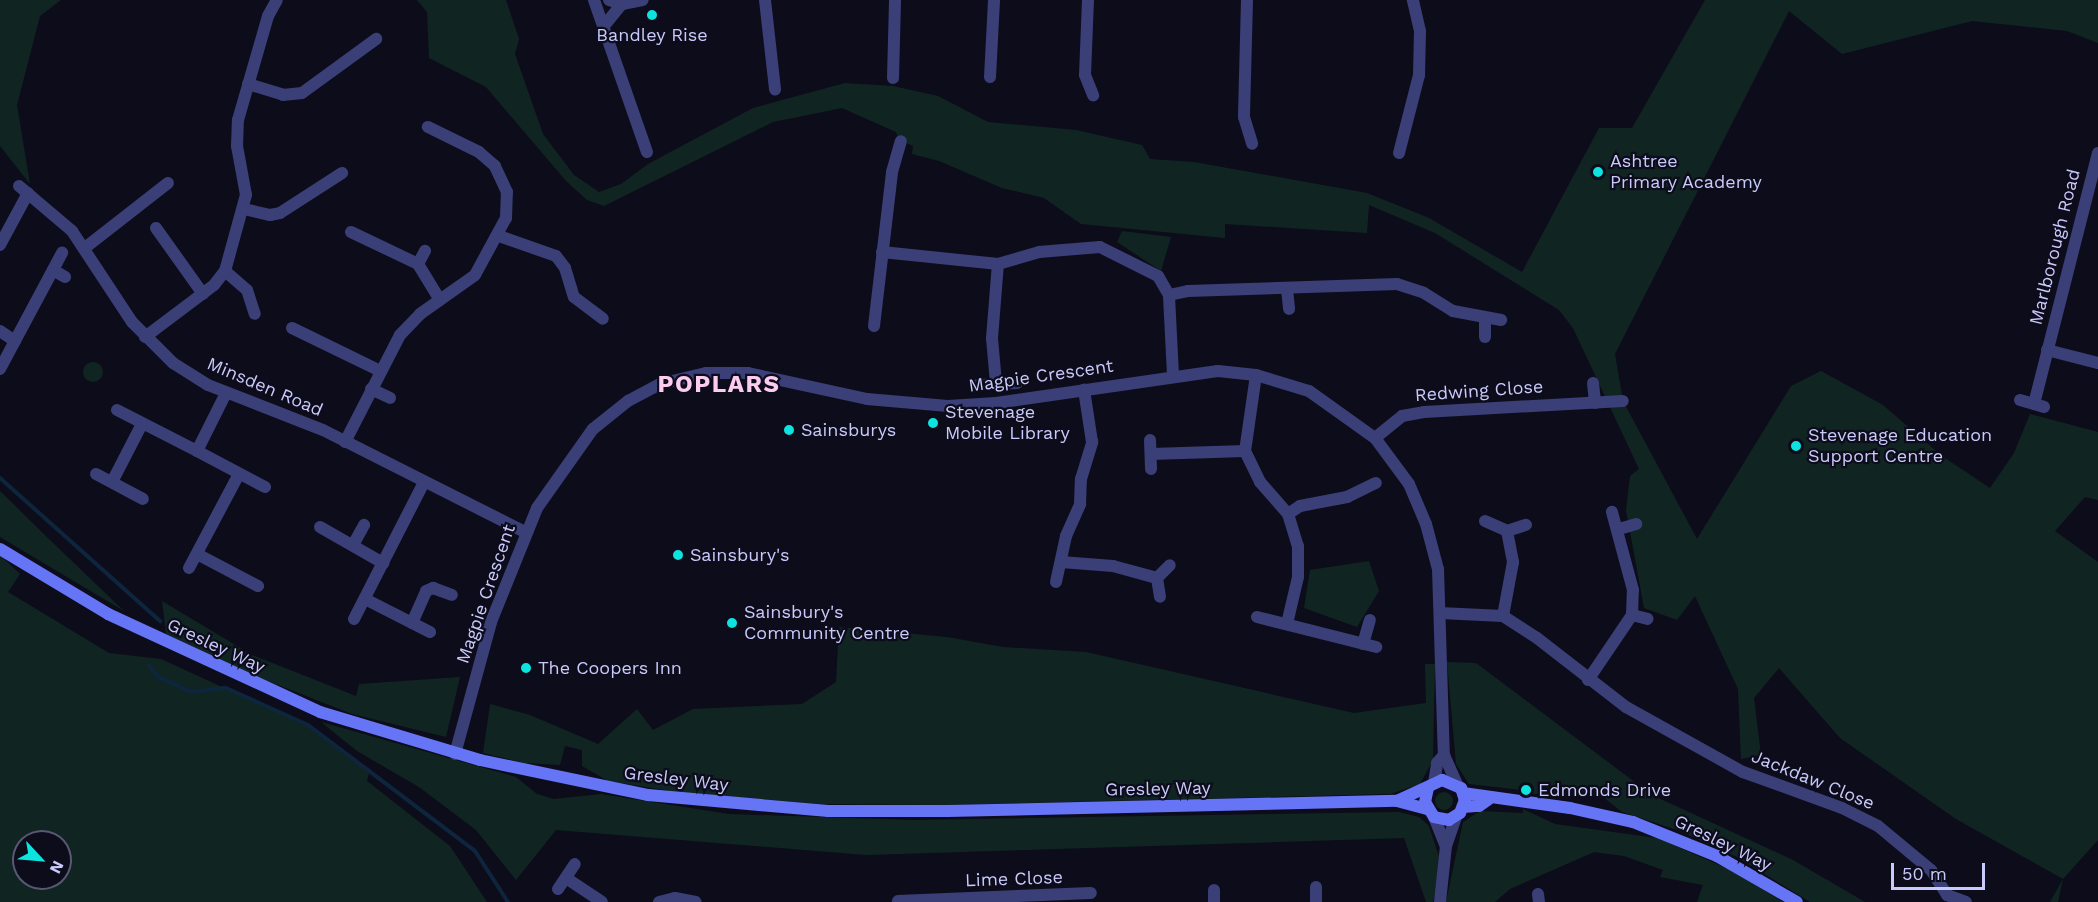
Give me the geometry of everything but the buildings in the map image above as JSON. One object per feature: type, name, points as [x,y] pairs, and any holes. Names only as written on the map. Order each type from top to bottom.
[{"type":"street","points":[[145,337],[203,294],[225,271],[244,209],[245,185],[236,128],[268,16],[277,0]]},
{"type":"street","points":[[594,0],[647,152]]},
{"type":"street","points":[[609,0],[622,4],[643,0]]},
{"type":"street","points":[[765,0],[775,89]]},
{"type":"street","points":[[893,78],[895,0]]},
{"type":"street","points":[[990,77],[994,0]]},
{"type":"street","points":[[1088,0],[1085,75],[1093,95]]},
{"type":"street","points":[[1247,0],[1244,117],[1252,144]]},
{"type":"street","points":[[1399,153],[1420,63],[1420,31],[1413,0]]},
{"type":"street","points":[[604,26],[622,4]]},
{"type":"street","points":[[248,84],[283,94],[302,93],[376,39]]},
{"type":"street","points":[[345,442],[380,371],[409,324],[475,275],[499,236],[508,210],[504,182],[486,157],[449,131],[428,127]]},
{"type":"street","points":[[874,326],[891,172],[901,141]]},
{"type":"street","name":"Marlborough Road","points":[[2020,400],[2039,406],[2047,350],[2098,153]]},
{"type":"street","points":[[244,209],[270,215],[280,213],[342,172]]},
{"type":"street","points":[[86,247],[168,183]]},
{"type":"street","name":"Minsden Road","points":[[0,245],[23,189],[59,218],[86,247],[120,306],[145,337],[173,363],[226,393],[345,442],[423,484],[525,532]]},
{"type":"street","points":[[156,228],[203,294]]},
{"type":"street","points":[[351,232],[418,264],[441,300]]},
{"type":"street","points":[[499,236],[556,256],[565,268],[574,297],[603,319]]},
{"type":"street","points":[[882,252],[998,264],[1039,252],[1101,247],[1158,276],[1166,284],[1169,295],[1173,375]]},
{"type":"street","points":[[418,264],[425,251]]},
{"type":"street","points":[[0,369],[62,253]]},
{"type":"street","points":[[996,383],[992,338],[998,264]]},
{"type":"street","points":[[53,270],[65,277]]},
{"type":"street","points":[[225,271],[247,290],[255,314]]},
{"type":"street","points":[[1169,295],[1200,290],[1287,290],[1321,284],[1397,284],[1424,293],[1453,311],[1485,320],[1501,320]]},
{"type":"street","points":[[1287,290],[1289,309]]},
{"type":"street","points":[[1485,320],[1485,337]]},
{"type":"street","points":[[292,328],[380,371]]},
{"type":"street","points":[[0,331],[15,341]]},
{"type":"street","name":"Marlborough Road","points":[[2047,350],[2098,363]]},
{"type":"street","name":"Magpie Crescent","points":[[455,754],[491,622],[525,532],[551,484],[593,429],[642,393],[685,376],[748,373],[867,399],[948,406],[996,404],[1173,375],[1218,371],[1256,375],[1309,391],[1375,438],[1409,484],[1426,524],[1438,570],[1444,755],[1460,789]]},
{"type":"street","points":[[1256,375],[1245,451],[1260,482],[1288,514],[1298,546],[1298,577],[1287,624]]},
{"type":"street","points":[[978,385],[1017,383]]},
{"type":"street","points":[[1593,383],[1595,403]]},
{"type":"street","points":[[371,389],[390,398]]},
{"type":"street","points":[[1056,582],[1066,536],[1080,504],[1081,479],[1092,442],[1084,390]]},
{"type":"street","points":[[197,451],[226,393]]},
{"type":"street","name":"Redwing Close","points":[[1375,438],[1402,416],[1424,412],[1623,401]]},
{"type":"street","points":[[117,410],[265,487]]},
{"type":"street","points":[[112,482],[142,424]]},
{"type":"street","points":[[1150,440],[1151,469]]},
{"type":"street","points":[[1151,454],[1245,451]]},
{"type":"street","points":[[96,474],[143,499]]},
{"type":"street","points":[[189,568],[238,474]]},
{"type":"street","points":[[1288,514],[1300,506],[1347,497],[1376,483]]},
{"type":"street","points":[[354,619],[423,484]]},
{"type":"street","points":[[1588,680],[1632,615],[1633,590],[1619,529],[1612,512]]},
{"type":"street","points":[[1485,521],[1507,531],[1526,525]]},
{"type":"street","points":[[1619,529],[1636,524]]},
{"type":"street","points":[[353,545],[364,525]]},
{"type":"street","points":[[320,527],[383,563]]},
{"type":"street","points":[[1503,616],[1513,562],[1507,531]]},
{"type":"street","name":"Gresley Way","points":[[0,549],[108,614],[249,682],[320,712],[455,754],[511,768],[648,795],[828,811],[1397,801],[1442,820],[1479,806],[1489,799]]},
{"type":"street","points":[[197,554],[258,586]]},
{"type":"street","points":[[1061,562],[1113,566],[1157,578]]},
{"type":"street","points":[[1157,578],[1170,565]]},
{"type":"street","points":[[1157,578],[1160,597]]},
{"type":"street","points":[[412,623],[426,591],[433,588],[452,595]]},
{"type":"street","points":[[365,599],[430,632]]},
{"type":"street","name":"Jackdaw Close","points":[[1440,613],[1503,616],[1538,638],[1588,680],[1626,707],[1743,772],[1842,808],[1878,826],[1932,870],[1944,898],[1966,902]]},
{"type":"street","points":[[1632,615],[1648,619]]},
{"type":"street","points":[[1257,616],[1376,647]]},
{"type":"street","points":[[1363,644],[1370,620]]},
{"type":"street","name":"Magpie Crescent","points":[[1431,786],[1434,772],[1444,755]]},
{"type":"street","name":"Gresley Way","points":[[1397,801],[1442,780],[1489,799],[1584,811],[1659,831],[1717,856],[1797,902]]},
{"type":"street","points":[[1431,786],[1430,813],[1446,846]]},
{"type":"street","points":[[1440,902],[1446,846],[1460,812],[1460,789]]},
{"type":"street","points":[[558,889],[575,864]]},
{"type":"street","points":[[566,878],[602,902]]},
{"type":"street","points":[[1316,887],[1316,902]]},
{"type":"street","name":"Lime Close","points":[[898,901],[1083,896]]},
{"type":"street","points":[[659,902],[675,898],[696,902]]},
{"type":"green space","points":[[0,0],[61,0],[40,16],[17,105],[30,184],[0,146]]},
{"type":"green space","points":[[417,0],[506,0],[519,39],[515,54],[543,134],[574,175],[599,192],[621,184],[648,164],[753,108],[845,83],[893,86],[938,96],[988,122],[1076,130],[1142,145],[1150,159],[1194,162],[1367,193],[1429,218],[1522,272],[1599,128],[1632,128],[1705,0],[2098,0],[2098,43],[2067,31],[1972,21],[1842,54],[1789,11],[1615,354],[1623,401],[1697,539],[1791,386],[1821,371],[1883,405],[1942,456],[1990,488],[2014,453],[2030,414],[2098,432],[2098,500],[2085,497],[2055,531],[2098,562],[2098,840],[2063,879],[1956,819],[1840,738],[1779,668],[1754,698],[1761,755],[1741,759],[1738,689],[1695,596],[1677,620],[1644,608],[1626,510],[1630,476],[1639,469],[1573,328],[1559,310],[1435,233],[1369,205],[1367,233],[1225,224],[1225,238],[1081,224],[1044,198],[1002,188],[939,161],[912,154],[913,146],[899,140],[896,132],[842,108],[773,122],[604,206],[587,200],[566,181],[486,87],[429,58],[427,12]]},
{"type":"green space","points":[[1122,231],[1171,237],[1161,271],[1117,242]]},
{"type":"green space","points":[[93,362],[100,365],[103,372],[100,379],[93,382],[86,379],[83,372],[86,365]]},
{"type":"green space","points":[[0,491],[50,540],[124,611],[0,537]]},
{"type":"green space","points":[[0,555],[20,574],[8,592],[109,653],[161,659],[307,726],[369,773],[367,781],[450,846],[487,902],[0,902]]},
{"type":"green space","points":[[1369,561],[1379,591],[1357,627],[1304,608],[1310,570]]},
{"type":"green space","points":[[162,601],[252,655],[356,696],[359,684],[460,677],[446,737],[352,714],[250,674],[166,634]]},
{"type":"green space","points":[[839,627],[947,637],[1003,647],[1086,652],[1354,713],[1426,703],[1425,664],[1435,664],[1433,760],[1420,784],[1390,794],[946,805],[820,804],[683,793],[608,781],[582,766],[582,750],[565,746],[560,765],[524,763],[483,753],[490,704],[530,715],[598,744],[637,709],[653,730],[693,709],[802,704],[836,682]]},
{"type":"green space","points":[[1447,662],[1476,663],[1652,795],[1793,860],[1865,902],[1810,902],[1737,857],[1677,830],[1622,812],[1599,794],[1523,794],[1522,790],[1469,784],[1456,764]]},
{"type":"green space","points":[[321,722],[516,777],[537,794],[554,799],[601,794],[729,814],[913,820],[1399,812],[1419,817],[1429,826],[1439,857],[1436,890],[1433,902],[1426,902],[1404,838],[866,855],[556,830],[516,880],[476,830],[419,787],[357,751]]},
{"type":"green space","points":[[1440,792],[1448,792],[1453,797],[1451,808],[1440,810],[1435,805],[1435,797]]},
{"type":"green space","points":[[1523,809],[1555,824],[1657,838],[1733,871],[1783,902],[1697,902],[1703,885],[1660,877],[1663,870],[1624,856],[1594,852],[1510,889],[1495,902],[1446,902],[1463,822],[1480,811],[1523,813]]},
{"type":"green space","points":[[2063,879],[2058,902],[2050,902]]},
{"type":"waterway","points":[[0,478],[160,621]]},
{"type":"waterway","points":[[149,665],[158,677],[191,692],[226,688],[308,725],[475,851],[508,902]]},
{"type":"place","name":"Bandley Rise","points":[[652,15]]},
{"type":"place","name":"Ashtree Primary Academy","points":[[1598,172]]},
{"type":"place","name":"Stevenage Mobile Library","points":[[933,423]]},
{"type":"place","name":"Sainsburys","points":[[789,430]]},
{"type":"place","name":"Stevenage Education Support Centre","points":[[1796,446]]},
{"type":"place","name":"Sainsbury's","points":[[678,555]]},
{"type":"place","name":"Sainsbury's Community Centre","points":[[732,623]]},
{"type":"place","name":"The Coopers Inn","points":[[526,668]]},
{"type":"place","name":"Edmonds Drive","points":[[1526,790]]},
{"type":"district","name":"POPLARS","points":[[719,385]]}]
